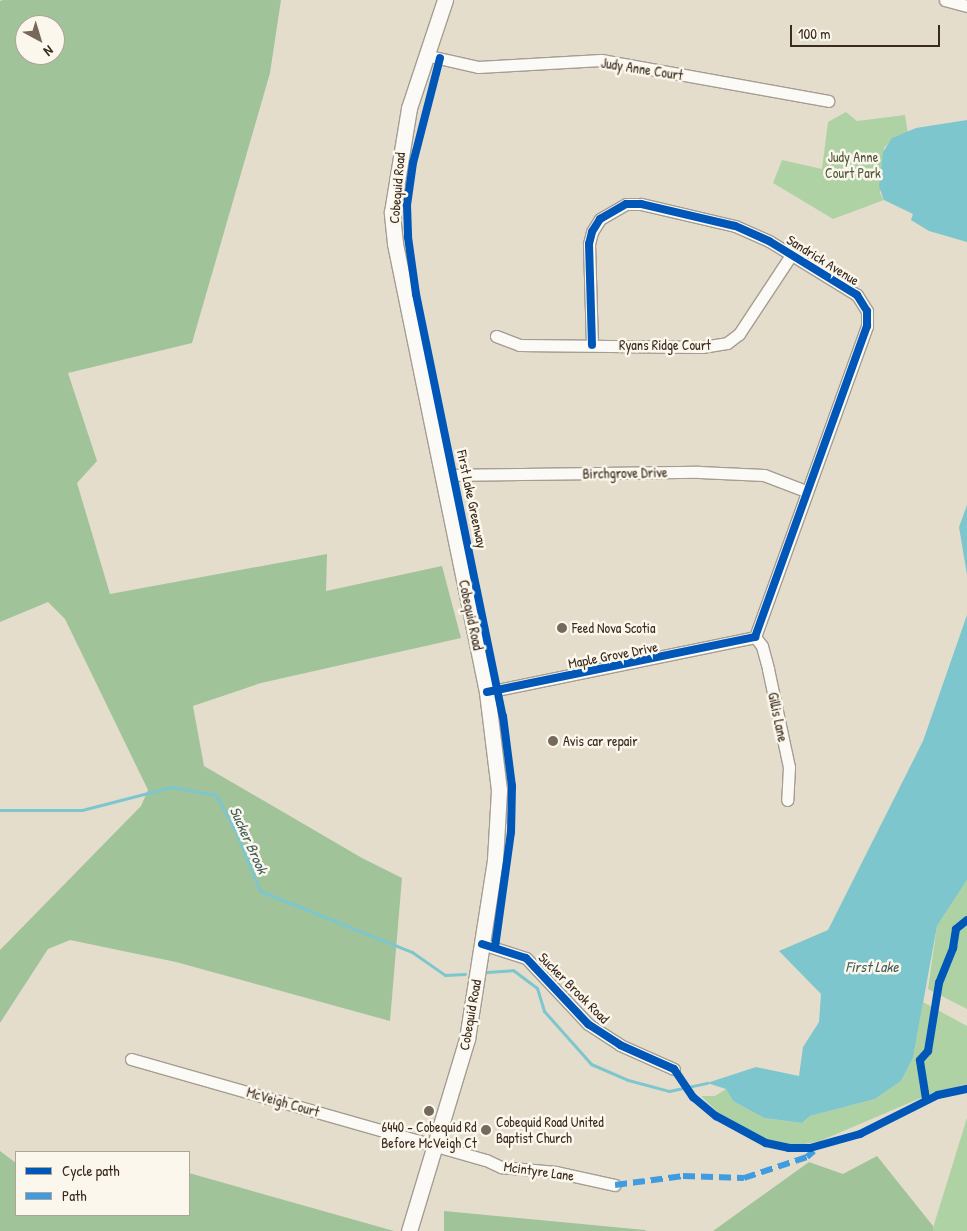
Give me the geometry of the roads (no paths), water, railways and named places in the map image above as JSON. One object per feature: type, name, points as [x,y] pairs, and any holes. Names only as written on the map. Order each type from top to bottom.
[{"type":"main road","name":"Cobequid Road","points":[[409,1231],[467,1039],[495,860],[499,790],[487,692],[395,243],[392,212],[401,142],[425,55],[445,0]]},
{"type":"street","points":[[945,0],[967,6]]},
{"type":"street","name":"Judy Anne Court","points":[[425,55],[478,67],[601,60],[828,101]]},
{"type":"street","name":"Sandrick Avenue","points":[[592,345],[589,244],[600,218],[612,209],[641,204],[735,226],[791,254],[858,295],[864,303],[868,319],[806,491],[749,639]]},
{"type":"street","name":"Ryans Ridge Court","points":[[496,336],[518,346],[702,347],[728,343],[739,334],[791,254]]},
{"type":"street","name":"Birchgrove Drive","points":[[442,475],[699,472],[764,476],[806,491]]},
{"type":"street","name":"Maple Grove Drive","points":[[487,692],[749,639]]},
{"type":"street","name":"Gillis Lane","points":[[749,639],[762,646],[768,669],[789,767],[788,800]]},
{"type":"street","name":"Sucker Brook Road","points":[[482,944],[526,958],[588,1024],[620,1045],[674,1069]]},
{"type":"street","name":"McVeigh Court","points":[[131,1059],[435,1145]]},
{"type":"street","name":"Mcintyre Lane","points":[[435,1145],[501,1167],[556,1172],[616,1185]]},
{"type":"water","points":[[967,120],[967,242],[929,231],[911,220],[913,214],[884,200],[879,187],[883,152],[892,138],[916,128]]},
{"type":"water","points":[[967,505],[967,575],[959,527]]},
{"type":"water","name":"First Lake","points":[[967,615],[967,880],[937,926],[913,1058],[901,1081],[875,1099],[810,1116],[802,1123],[764,1118],[733,1101],[726,1089],[707,1083],[756,1067],[799,1076],[803,1047],[819,1022],[821,994],[779,951],[828,930],[923,741]]},
{"type":"waterway","name":"Sucker Brook","points":[[0,810],[82,810],[171,787],[216,795],[236,832],[260,891],[412,952],[445,975],[465,974]]},
{"type":"waterway","name":"Sucker Brook","points":[[487,972],[513,970],[537,988],[544,1011],[591,1064],[628,1080],[669,1091],[707,1083]]},
{"type":"place","name":"Feed Nova Scotia","points":[[562,628]]},
{"type":"place","name":"Avis car repair","points":[[553,741]]},
{"type":"place","name":"6440 - Cobequid Rd Before McVeigh Ct","points":[[429,1111]]},
{"type":"place","name":"Cobequid Road United Baptist Church","points":[[486,1130]]},
{"type":"park label","name":"Judy Anne Court Park","points":[[853,166]]}]
